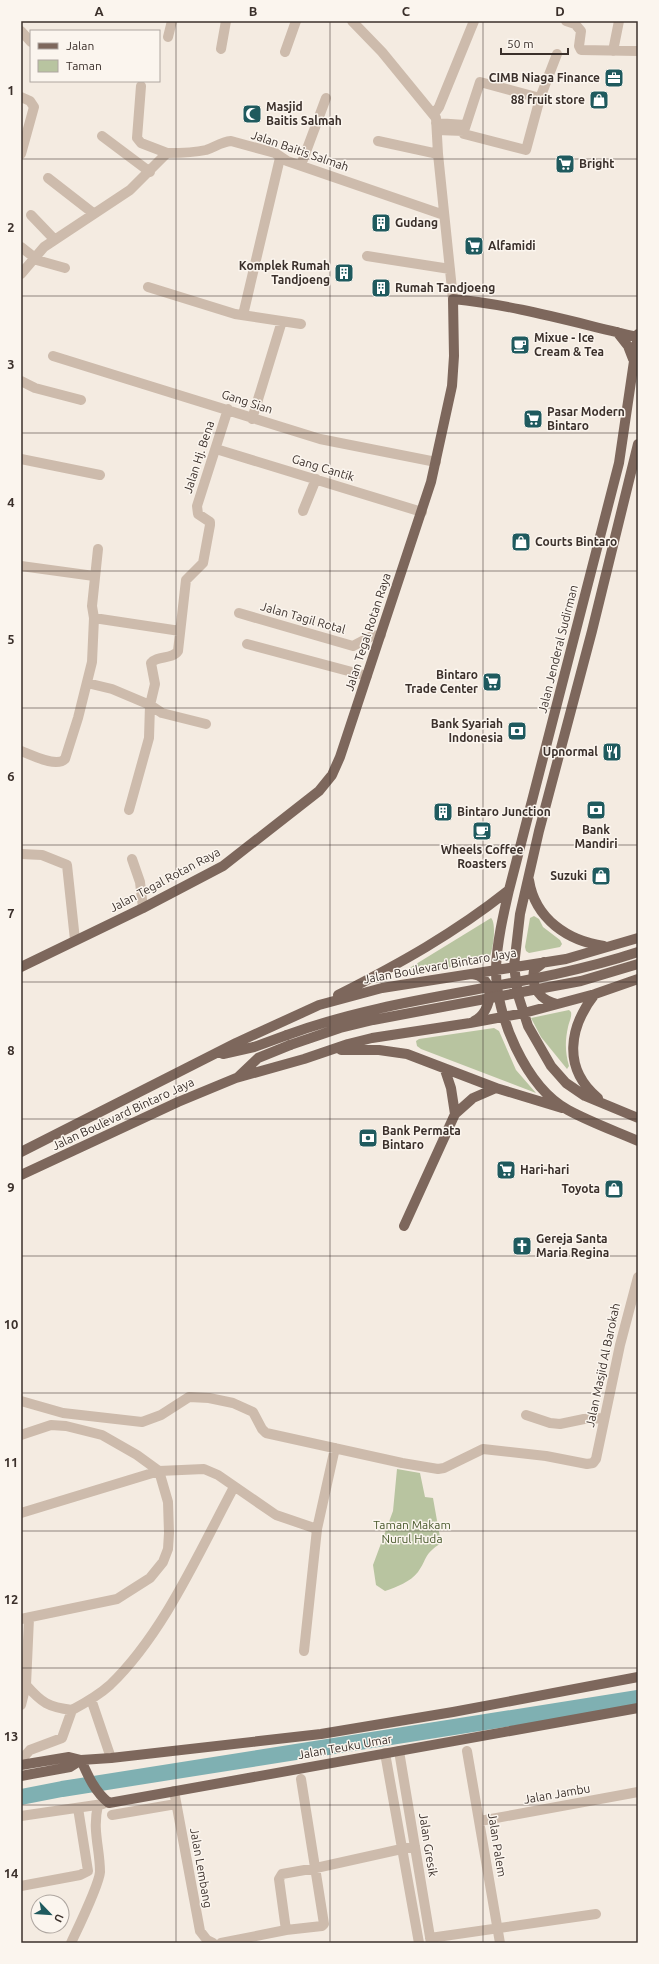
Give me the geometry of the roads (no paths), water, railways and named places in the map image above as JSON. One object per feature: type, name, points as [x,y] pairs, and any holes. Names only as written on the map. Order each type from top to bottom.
[{"type":"main road","points":[[453,298],[486,302],[532,311],[638,336]]},
{"type":"main road","name":"Jalan Tegal Rotan Raya","points":[[21,966],[143,908],[223,866],[252,846],[327,783],[340,757],[422,512],[436,462],[452,386],[454,356],[453,298]]},
{"type":"main road","points":[[617,332],[628,346],[634,362]]},
{"type":"main road","name":"Jalan Jenderal Sudirman","points":[[567,1110],[544,1092],[529,1072],[515,1046],[500,1000],[496,969],[503,917],[509,890],[619,463],[638,336]]},
{"type":"main road","points":[[638,444],[636,463],[528,876],[520,914],[514,966],[518,995],[524,1012],[538,1045],[551,1066],[566,1083],[585,1096],[638,1118]]},
{"type":"main road","points":[[597,548],[605,555],[612,554]]},
{"type":"main road","points":[[593,566],[603,564],[608,570]]},
{"type":"main road","points":[[528,876],[538,907],[553,925],[573,938],[608,947]]},
{"type":"main road","points":[[319,1005],[398,965],[453,931],[509,890]]},
{"type":"main road","name":"Jalan Boulevard Bintaro Jaya","points":[[21,1152],[319,1005],[382,988],[566,959],[638,938]]},
{"type":"main road","name":"Jalan Boulevard Bintaro Jaya","points":[[210,1058],[254,1047],[338,1017],[370,1009],[560,974],[606,963],[638,952]]},
{"type":"main road","points":[[544,962],[534,970],[533,982],[535,988],[544,999],[557,1004]]},
{"type":"main road","name":"Jalan Boulevard Bintaro Jaya","points":[[236,1078],[258,1058],[290,1045],[340,1028],[373,1020],[567,984],[608,974],[638,964]]},
{"type":"main road","points":[[465,974],[480,977],[487,984],[490,998],[486,1011],[482,1016],[470,1023]]},
{"type":"main road","name":"Jalan Boulevard Bintaro Jaya","points":[[21,1175],[185,1099],[236,1078],[372,1038],[470,1023],[524,1012],[595,994],[638,979]]},
{"type":"main road","points":[[595,994],[584,1008],[577,1024],[573,1038],[573,1054],[581,1080],[594,1095],[607,1106]]},
{"type":"main road","points":[[330,1051],[354,1049],[388,1051],[407,1054],[445,1070],[496,1088],[567,1110],[638,1140]]},
{"type":"main road","points":[[445,1070],[451,1088],[455,1114]]},
{"type":"main road","points":[[404,1226],[455,1114],[473,1098],[496,1088]]},
{"type":"main road","name":"Jalan Teuku Umar","points":[[21,1766],[69,1757],[81,1760],[111,1758],[321,1734],[453,1712],[638,1677]]},
{"type":"main road","name":"Jalan Teuku Umar","points":[[103,1802],[174,1791],[638,1708]]},
{"type":"main road","points":[[81,1760],[89,1778],[103,1802]]},
{"type":"main road","name":"Jalan Teuku Umar","points":[[21,1776],[70,1767],[81,1760]]},
{"type":"street","points":[[24,21],[21,31],[30,41]]},
{"type":"street","points":[[168,37],[172,21]]},
{"type":"street","points":[[221,49],[226,21]]},
{"type":"street","points":[[284,52],[296,21]]},
{"type":"street","points":[[352,21],[382,52],[436,122],[464,128]]},
{"type":"street","points":[[453,298],[436,122],[439,107],[474,21]]},
{"type":"street","points":[[566,21],[575,24],[582,31],[579,46],[582,50],[638,51]]},
{"type":"street","points":[[613,50],[619,21]]},
{"type":"street","points":[[540,98],[480,82],[464,128],[464,134],[526,150],[540,98],[557,54]]},
{"type":"street","points":[[21,274],[34,258],[54,239],[130,190],[150,172],[167,153],[141,143],[137,138],[141,86]]},
{"type":"street","points":[[21,97],[30,101],[34,107],[21,154]]},
{"type":"street","points":[[301,165],[326,98]]},
{"type":"street","points":[[102,136],[150,172]]},
{"type":"street","name":"Jalan Baitis Salmah","points":[[167,153],[194,152],[231,141],[275,153],[280,158],[444,215]]},
{"type":"street","points":[[378,141],[438,154]]},
{"type":"street","points":[[243,315],[280,158]]},
{"type":"street","points":[[48,178],[93,213]]},
{"type":"street","points":[[31,215],[54,239]]},
{"type":"street","points":[[21,247],[34,258],[65,268]]},
{"type":"street","points":[[367,256],[450,269]]},
{"type":"street","points":[[148,287],[243,315],[301,324]]},
{"type":"street","points":[[252,419],[282,321]]},
{"type":"street","name":"Gang Sian","points":[[53,356],[320,439],[436,462]]},
{"type":"street","points":[[21,381],[35,388],[81,400]]},
{"type":"street","name":"Jalan Hj. Bena","points":[[129,810],[150,738],[150,705],[154,684],[151,663],[154,660],[176,654],[186,580],[204,562],[210,522],[198,514],[197,506],[228,410]]},
{"type":"street","name":"Gang Cantik","points":[[216,450],[422,512]]},
{"type":"street","points":[[21,459],[100,475]]},
{"type":"street","points":[[303,511],[316,479]]},
{"type":"street","points":[[21,751],[51,762],[64,761],[87,683],[93,646],[94,618],[92,606],[98,549]]},
{"type":"street","points":[[21,566],[94,576]]},
{"type":"street","name":"Jalan Tagil Rotal","points":[[238,613],[353,646],[372,636],[380,635]]},
{"type":"street","points":[[94,618],[180,631]]},
{"type":"street","points":[[247,644],[367,676]]},
{"type":"street","points":[[87,683],[112,689],[167,714],[206,724]]},
{"type":"street","points":[[21,854],[42,855],[67,865],[75,940]]},
{"type":"street","points":[[132,859],[140,882],[143,908]]},
{"type":"street","name":"Jalan Masjid Al Barokah","points":[[335,1448],[402,1463],[438,1469],[444,1468],[483,1449],[546,1456],[587,1464],[593,1463],[596,1459],[622,1338],[638,1277]]},
{"type":"street","points":[[21,1401],[63,1413],[142,1422],[161,1415],[189,1397],[209,1398],[233,1403],[253,1412],[262,1429],[266,1433],[335,1448],[317,1529],[304,1651]]},
{"type":"street","points":[[526,1415],[550,1423],[560,1424],[584,1419],[604,1418]]},
{"type":"street","points":[[21,1435],[51,1425],[66,1426],[102,1435],[121,1445],[159,1471],[168,1502],[168,1549],[163,1562],[150,1578],[116,1600],[25,1618],[26,1685],[21,1705]]},
{"type":"street","points":[[21,1513],[159,1471],[204,1469],[218,1475],[276,1515],[317,1529]]},
{"type":"street","points":[[21,1760],[30,1750],[62,1738],[72,1710],[109,1686],[142,1649],[182,1585],[234,1487]]},
{"type":"street","points":[[26,1685],[40,1701],[51,1707],[72,1710]]},
{"type":"street","points":[[90,1699],[111,1758]]},
{"type":"street","name":"Jalan Gresik","points":[[399,1751],[431,1941]]},
{"type":"street","name":"Jalan Palem","points":[[468,1751],[500,1943]]},
{"type":"street","points":[[385,1753],[419,1943]]},
{"type":"street","points":[[221,1943],[286,1930],[322,1926],[324,1924],[301,1779]]},
{"type":"street","name":"Jalan Lembang","points":[[174,1791],[200,1931],[207,1940],[213,1943]]},
{"type":"street","name":"Jalan Jambu","points":[[480,1821],[638,1792]]},
{"type":"street","points":[[21,1816],[78,1808],[103,1802]]},
{"type":"street","points":[[71,1943],[99,1878],[100,1868],[94,1829],[103,1802]]},
{"type":"street","points":[[112,1815],[176,1804]]},
{"type":"street","points":[[21,1886],[80,1875],[88,1871],[78,1808]]},
{"type":"street","points":[[286,1930],[279,1876],[286,1872],[316,1868],[415,1846]]},
{"type":"street","points":[[431,1941],[497,1928],[596,1914]]},
{"type":"waterway","points":[[21,1797],[62,1789],[638,1698]]},
{"type":"place","name":"CIMB Niaga Finance","points":[[614,78]]},
{"type":"place","name":"88 fruit store","points":[[599,100]]},
{"type":"place","name":"Masjid Baitis Salmah","points":[[252,114]]},
{"type":"place","name":"Bright","points":[[565,164]]},
{"type":"place","name":"Gudang","points":[[381,223]]},
{"type":"place","name":"Alfamidi","points":[[474,246]]},
{"type":"place","name":"Komplek Rumah Tandjoeng","points":[[344,273]]},
{"type":"place","name":"Rumah Tandjoeng","points":[[381,288]]},
{"type":"place","name":"Mixue - Ice Cream & Tea","points":[[520,345]]},
{"type":"place","name":"Pasar Modern Bintaro","points":[[533,419]]},
{"type":"place","name":"Courts Bintaro","points":[[521,542]]},
{"type":"place","name":"Bintaro Trade Center","points":[[492,682]]},
{"type":"place","name":"Bank Syariah Indonesia","points":[[517,731]]},
{"type":"place","name":"Upnormal","points":[[612,752]]},
{"type":"place","name":"Bank Mandiri","points":[[596,810]]},
{"type":"place","name":"Bintaro Junction","points":[[443,812]]},
{"type":"place","name":"Wheels Coffee Roasters","points":[[482,831]]},
{"type":"place","name":"Suzuki","points":[[601,876]]},
{"type":"place","name":"Bank Permata Bintaro","points":[[368,1138]]},
{"type":"place","name":"Hari-hari","points":[[506,1170]]},
{"type":"place","name":"Toyota","points":[[614,1189]]},
{"type":"place","name":"Gereja Santa Maria Regina","points":[[522,1246]]},
{"type":"park label","name":"Taman Makam Nurul Huda","points":[[412,1532]]}]
